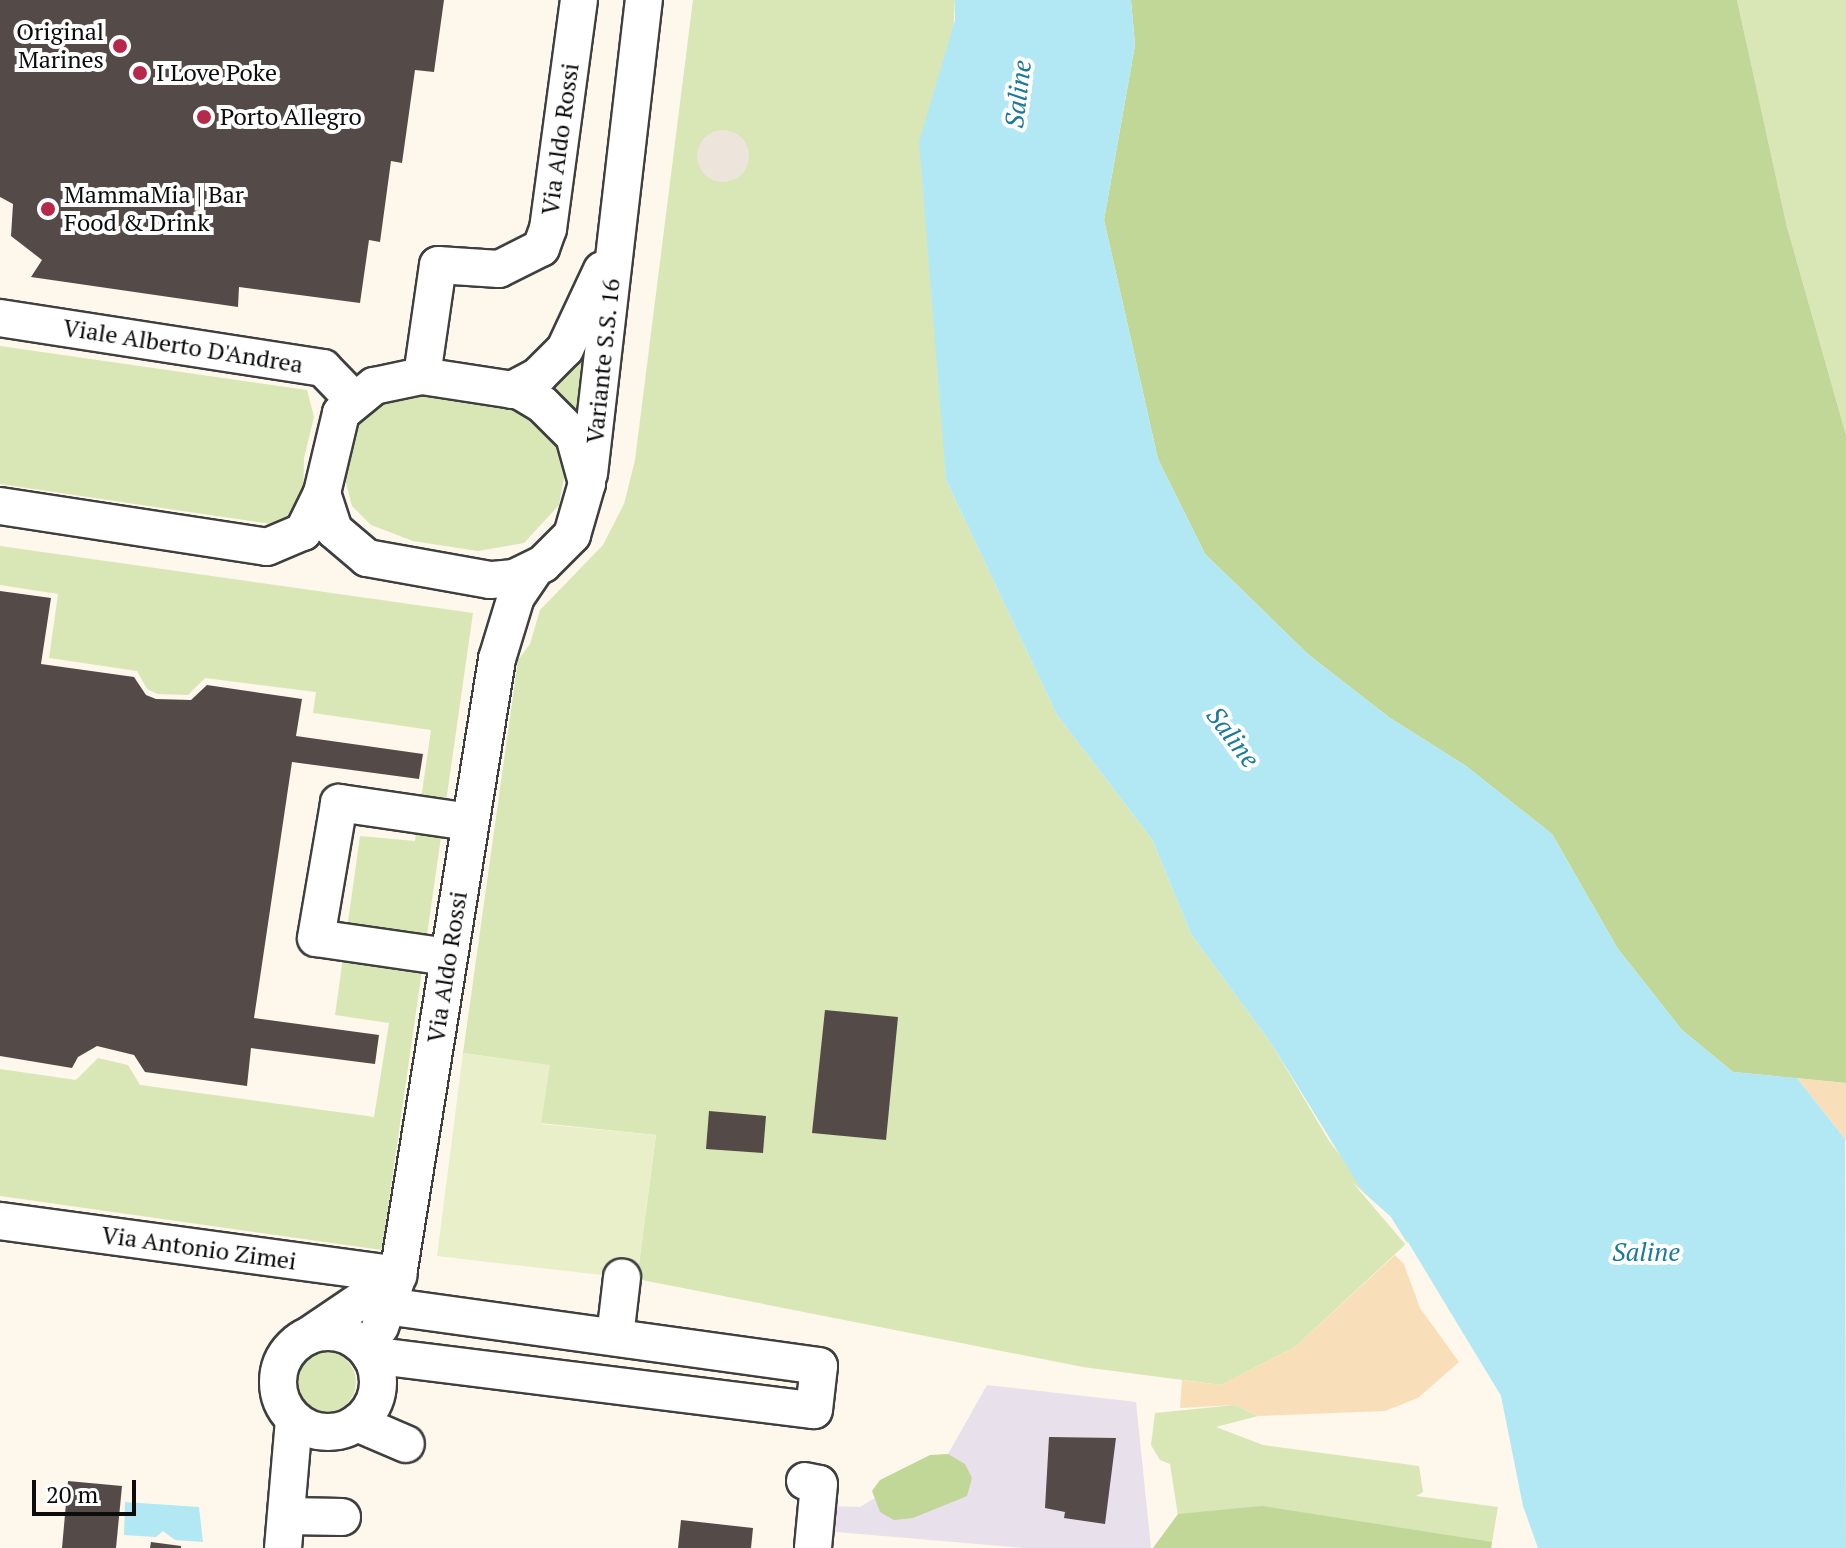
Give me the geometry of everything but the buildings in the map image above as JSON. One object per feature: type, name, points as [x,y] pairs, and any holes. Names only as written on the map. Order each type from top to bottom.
[{"type":"street","name":"Via Aldo Rossi","points":[[422,376],[438,265],[499,269],[541,248],[548,229],[579,0]]},
{"type":"street","name":"Variante S.S. 16","points":[[587,483],[605,361],[614,239],[644,0]]},
{"type":"street","name":"Variante S.S. 16","points":[[512,390],[538,376],[565,349],[614,239]]},
{"type":"street","name":"Viale Alberto D'Andrea","points":[[0,318],[323,368],[353,399]]},
{"type":"street","points":[[0,506],[267,547],[303,532],[322,493],[333,431],[353,399],[396,378],[422,376],[512,390],[542,404],[574,436],[587,483],[572,535],[535,569],[498,580],[358,554],[334,530],[322,493]]},
{"type":"street","name":"Via Aldo Rossi","points":[[370,1355],[392,1290],[497,659],[516,597],[535,569]]},
{"type":"street","name":"Via Aldo Rossi","points":[[469,576],[482,601],[497,659]]},
{"type":"street","points":[[448,957],[316,938],[339,803],[470,822]]},
{"type":"street","name":"Via Antonio Zimei","points":[[0,1221],[392,1290],[615,1337],[819,1366],[814,1410],[370,1355]]},
{"type":"street","points":[[615,1337],[622,1277]]},
{"type":"street","points":[[392,1290],[292,1346],[278,1375],[284,1407],[294,1420],[318,1432],[351,1426],[406,1444]]},
{"type":"street","points":[[285,1532],[308,1471],[375,1399],[376,1369],[370,1355],[348,1336],[320,1332],[307,1337]]},
{"type":"street","points":[[285,1532],[294,1420]]},
{"type":"street","points":[[805,1481],[819,1484],[813,1548]]},
{"type":"street","points":[[285,1532],[342,1517]]},
{"type":"shaded area","points":[[723,130],[741,138],[749,156],[741,174],[723,182],[705,174],[697,156],[705,138]]},
{"type":"shaded area","points":[[987,1385],[1136,1402],[1151,1548],[1025,1548],[825,1531],[831,1506],[860,1507],[948,1454]]},
{"type":"green space","points":[[693,0],[955,0],[937,318],[946,480],[1057,715],[1152,839],[1191,934],[1273,1046],[1329,1141],[1408,1242],[1295,1347],[1221,1385],[1083,1367],[637,1279],[656,1135],[540,1123],[546,1065],[463,1053],[518,660],[530,644],[540,610],[603,545],[624,504],[635,460]]},
{"type":"green space","points":[[1131,0],[1737,0],[1787,227],[1846,435],[1846,1083],[1733,1072],[1682,1030],[1618,949],[1552,834],[1466,766],[1390,718],[1309,655],[1205,554],[1158,459],[1104,220],[1135,45]]},
{"type":"green space","points":[[1737,0],[1846,0],[1846,435],[1787,227]]},
{"type":"green space","points":[[595,317],[584,418],[545,388]]},
{"type":"green space","points":[[0,346],[307,390],[314,417],[304,458],[303,503],[284,526],[0,484]]},
{"type":"green space","points":[[443,391],[534,413],[556,442],[565,472],[559,505],[524,543],[478,551],[413,541],[371,525],[352,506],[343,471],[357,422],[392,395]]},
{"type":"green space","points":[[0,546],[473,613],[382,1250],[0,1196],[0,1069],[76,1080],[98,1058],[128,1065],[140,1085],[374,1117],[389,1023],[335,1015],[360,836],[415,841],[431,730],[313,713],[316,692],[205,678],[188,695],[157,694],[147,689],[137,671],[49,658],[58,594],[0,585]]},
{"type":"green space","points":[[463,1053],[550,1065],[541,1124],[656,1135],[637,1279],[437,1256]]},
{"type":"green space","points":[[326,1352],[337,1354],[347,1361],[354,1371],[354,1393],[347,1403],[337,1410],[326,1412],[315,1410],[305,1403],[298,1393],[296,1382],[298,1371],[305,1361],[315,1354]]},
{"type":"green space","points":[[1235,1405],[1258,1416],[1216,1427],[1263,1445],[1419,1466],[1423,1492],[1416,1496],[1498,1507],[1491,1548],[1183,1548],[1170,1464],[1160,1460],[1151,1445],[1155,1413]]},
{"type":"green space","points":[[948,1454],[965,1464],[972,1478],[967,1496],[913,1518],[894,1520],[880,1512],[872,1491],[880,1480],[930,1455]]},
{"type":"green space","points":[[1262,1506],[1492,1542],[1491,1548],[1153,1548],[1178,1514]]},
{"type":"sand","points":[[1797,1078],[1846,1083],[1846,1142],[1845,1139]]},
{"type":"sand","points":[[1395,1255],[1404,1264],[1420,1308],[1459,1362],[1418,1398],[1385,1411],[1258,1416],[1235,1405],[1180,1408],[1182,1380],[1221,1385],[1295,1347]]},
{"type":"water","name":"Saline","points":[[955,0],[1131,0],[1135,45],[1104,220],[1158,459],[1205,554],[1309,655],[1390,718],[1466,766],[1552,834],[1618,949],[1682,1030],[1733,1072],[1797,1078],[1845,1139],[1846,1548],[1538,1548],[1523,1506],[1501,1396],[1408,1242],[1359,1186],[1273,1046],[1191,934],[1152,839],[1057,715],[946,480],[919,142],[955,20]]},
{"type":"water","points":[[125,1502],[199,1507],[203,1542],[175,1540],[163,1531],[156,1537],[124,1535]]},
{"type":"pier","points":[[1353,1183],[1391,1217],[1501,1396],[1507,1446],[1497,1397],[1405,1244]]},
{"type":"place","name":"Original Marines","points":[[120,46]]},
{"type":"place","name":"I Love Poke","points":[[140,73]]},
{"type":"place","name":"Porto Allegro","points":[[204,117]]},
{"type":"place","name":"MammaMia | Bar Food & Drink","points":[[48,209]]}]
